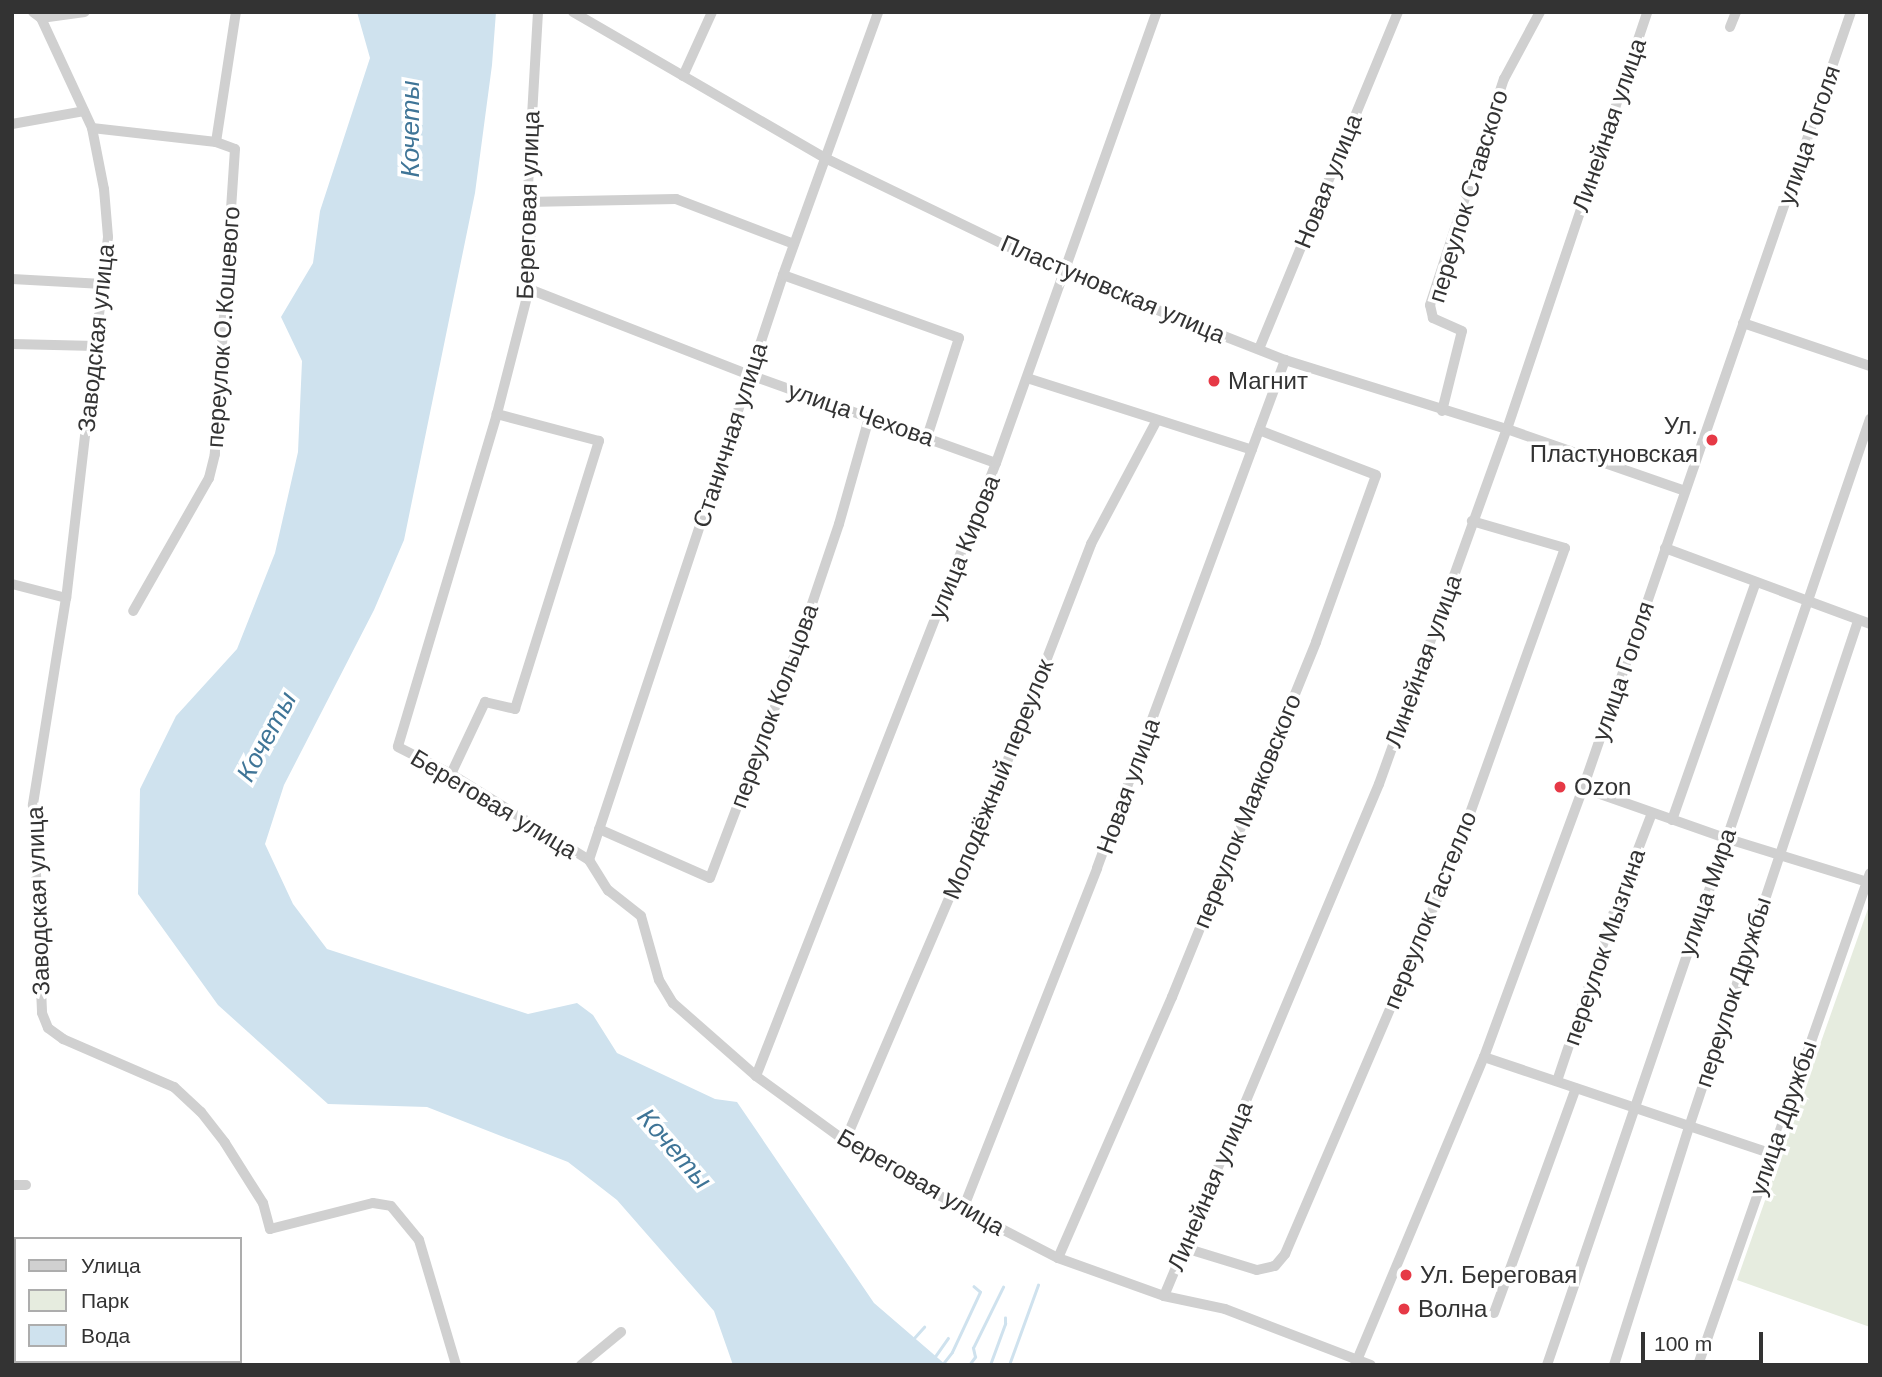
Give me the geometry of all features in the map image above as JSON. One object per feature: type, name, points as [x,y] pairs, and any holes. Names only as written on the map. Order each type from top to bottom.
[{"type":"street","points":[[37,15],[85,12]]},
{"type":"street","points":[[92,128],[216,142],[236,12]]},
{"type":"street","points":[[683,76],[712,12]]},
{"type":"street","name":"Станичная улица","points":[[589,860],[783,275],[878,12]]},
{"type":"street","name":"улица Кирова","points":[[756,1076],[996,463],[1157,12]]},
{"type":"street","name":"Новая улица","points":[[1259,349],[1398,12]]},
{"type":"street","name":"переулок Ставского","points":[[1442,411],[1462,331],[1433,318],[1430,305],[1504,79],[1540,12]]},
{"type":"street","name":"Линейная улица","points":[[1164,1296],[1378,784],[1507,429],[1647,12]]},
{"type":"street","points":[[1730,27],[1736,12]]},
{"type":"street","name":"Береговая улица","points":[[539,13],[527,202],[531,241],[529,289],[498,414],[398,747],[451,774],[589,860],[608,890],[641,916],[659,980],[673,1003],[756,1076],[845,1140],[963,1209],[1058,1258],[1164,1296],[1225,1308],[1356,1362],[1370,1365]]},
{"type":"street","name":"Пластуновская улица","points":[[574,13],[825,158],[1063,273],[1285,360],[1442,411],[1507,429],[1685,491]]},
{"type":"street","name":"улица Гоголя","points":[[1356,1362],[1484,1057],[1583,788],[1848,13]]},
{"type":"street","name":"Заводская улица","points":[[37,15],[92,128],[104,189],[108,237],[66,598],[33,805],[42,1013],[48,1028],[63,1039],[174,1087],[201,1112],[225,1143],[262,1203],[270,1229],[373,1203],[391,1206],[419,1240],[456,1365]]},
{"type":"street","points":[[12,124],[84,111]]},
{"type":"street","name":"переулок О.Кошевого","points":[[133,611],[209,478],[215,454],[234,149],[216,142]]},
{"type":"street","points":[[527,202],[676,199],[794,244]]},
{"type":"street","points":[[783,275],[959,338],[927,437]]},
{"type":"street","points":[[12,279],[103,284]]},
{"type":"street","name":"улица Чехова","points":[[529,289],[750,375],[996,463]]},
{"type":"street","points":[[1743,323],[1870,366]]},
{"type":"street","points":[[12,344],[96,346]]},
{"type":"street","name":"Новая улица","points":[[963,1209],[1097,868],[1285,360]]},
{"type":"street","points":[[1027,378],[1251,450]]},
{"type":"street","points":[[451,774],[485,702],[515,709],[599,441],[498,414]]},
{"type":"street","name":"переулок Кольцова","points":[[599,829],[710,877],[795,654],[839,524],[869,418]]},
{"type":"street","name":"улица Мира","points":[[1547,1365],[1870,419]]},
{"type":"street","name":"Молодёжный переулок","points":[[845,1140],[1002,775],[1091,544],[1157,420]]},
{"type":"street","name":"переулок Маяковского","points":[[1058,1258],[1172,997],[1316,642],[1376,475],[1259,430]]},
{"type":"street","name":"переулок Гастелло","points":[[1185,1248],[1257,1270],[1275,1266],[1285,1254],[1449,872],[1565,548],[1472,521]]},
{"type":"street","points":[[1665,548],[1864,622]]},
{"type":"street","points":[[1672,820],[1756,582]]},
{"type":"street","points":[[12,584],[66,598]]},
{"type":"street","name":"переулок Дружбы","points":[[1614,1365],[1778,856],[1864,622]]},
{"type":"street","points":[[1583,788],[1778,856],[1868,877]]},
{"type":"street","name":"переулок Мызгина","points":[[1556,1081],[1652,813]]},
{"type":"street","name":"улица Дружбы","points":[[1698,1365],[1868,877]]},
{"type":"street","points":[[1484,1057],[1770,1153]]},
{"type":"street","points":[[1494,1313],[1576,1088]]},
{"type":"street","points":[[12,1185],[26,1185]]},
{"type":"street","points":[[581,1365],[621,1332]]},
{"type":"green space","points":[[1870,903],[1870,1327],[1737,1280]]},
{"type":"water","name":"Кочеты","points":[[357,12],[496,12],[492,65],[475,193],[404,540],[374,610],[284,785],[265,844],[293,904],[327,949],[528,1014],[577,1003],[593,1015],[617,1053],[715,1099],[737,1102],[874,1303],[946,1365],[733,1365],[714,1311],[617,1200],[568,1162],[427,1107],[328,1104],[218,1005],[138,894],[140,789],[176,716],[237,649],[275,553],[298,452],[302,361],[281,317],[313,263],[320,211],[370,58]]},
{"type":"waterway","points":[[1009,1365],[1038,1285]]},
{"type":"waterway","points":[[942,1365],[952,1352],[980,1292],[974,1287]]},
{"type":"waterway","points":[[969,1365],[975,1357],[973,1348],[1003,1287]]},
{"type":"waterway","points":[[990,1365],[1005,1318]]},
{"type":"waterway","points":[[914,1338],[924,1327]]},
{"type":"waterway","points":[[934,1358],[948,1338]]},
{"type":"place","name":"Магнит","points":[[1214,381]]},
{"type":"place","name":"Ул. Пластуновская","points":[[1712,440]]},
{"type":"place","name":"Ozon","points":[[1560,787]]},
{"type":"place","name":"Ул. Береговая","points":[[1406,1275]]},
{"type":"place","name":"Волна","points":[[1404,1309]]}]
